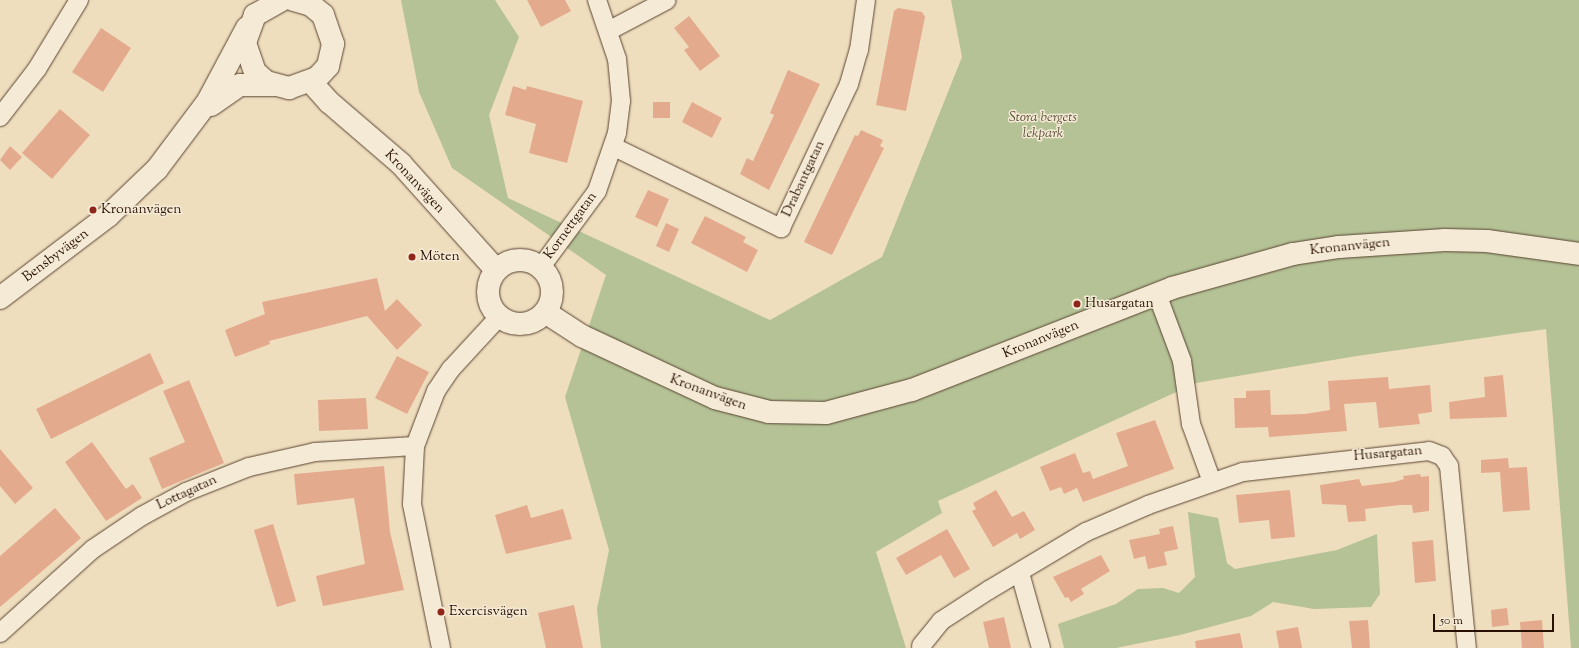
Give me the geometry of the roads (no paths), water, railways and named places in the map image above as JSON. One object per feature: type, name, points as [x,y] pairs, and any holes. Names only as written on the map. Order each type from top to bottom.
[{"type":"street","points":[[0,117],[37,69],[78,0]]},
{"type":"street","points":[[294,0],[311,5],[327,22]]},
{"type":"street","points":[[311,82],[328,66],[332,52],[333,36],[316,0]]},
{"type":"street","name":"Kornettgatan","points":[[541,267],[591,201],[614,148],[621,91],[610,30],[598,0]]},
{"type":"street","points":[[610,30],[667,0]]},
{"type":"street","name":"Drabantgatan","points":[[614,148],[781,228],[849,84],[859,50],[866,0]]},
{"type":"street","name":"Bensbyvägen","points":[[0,298],[117,207],[157,168],[192,125],[230,65],[247,28],[255,15],[275,1]]},
{"type":"street","points":[[247,28],[244,43],[250,66],[260,77],[275,86]]},
{"type":"street","name":"Bensbyvägen","points":[[192,125],[235,87],[250,83],[288,88],[311,82]]},
{"type":"street","name":"Kronanvägen","points":[[311,82],[401,164],[496,270]]},
{"type":"street","name":"Kronanvägen","points":[[545,312],[589,339],[715,398],[769,412],[826,413],[912,390],[1157,294],[1215,274],[1339,247],[1487,241],[1579,254]]},
{"type":"street","points":[[521,260],[541,267],[552,286],[551,301],[545,312],[526,324],[500,317],[490,305],[487,291],[496,270],[507,262],[521,260]]},
{"type":"street","points":[[1157,294],[1182,361],[1190,424],[1212,482]]},
{"type":"street","points":[[441,648],[412,504],[415,446],[436,391],[451,369],[500,317]]},
{"type":"street","name":"Lottagatan","points":[[0,633],[93,549],[142,516],[186,492],[249,467],[315,452],[415,446]]},
{"type":"street","name":"Husargatan","points":[[921,646],[941,621],[1020,572],[1103,524],[1212,482],[1243,472],[1342,458],[1429,451],[1442,456],[1449,466],[1455,500],[1467,648]]},
{"type":"street","points":[[1020,572],[1041,648]]},
{"type":"place","name":"Kronanvägen","points":[[93,210]]},
{"type":"place","name":"Möten","points":[[412,257]]},
{"type":"place","name":"Husargatan","points":[[1077,304]]},
{"type":"place","name":"Exercisvägen","points":[[441,612]]},
{"type":"park label","name":"Stora bergets lekpark","points":[[1043,126]]}]
